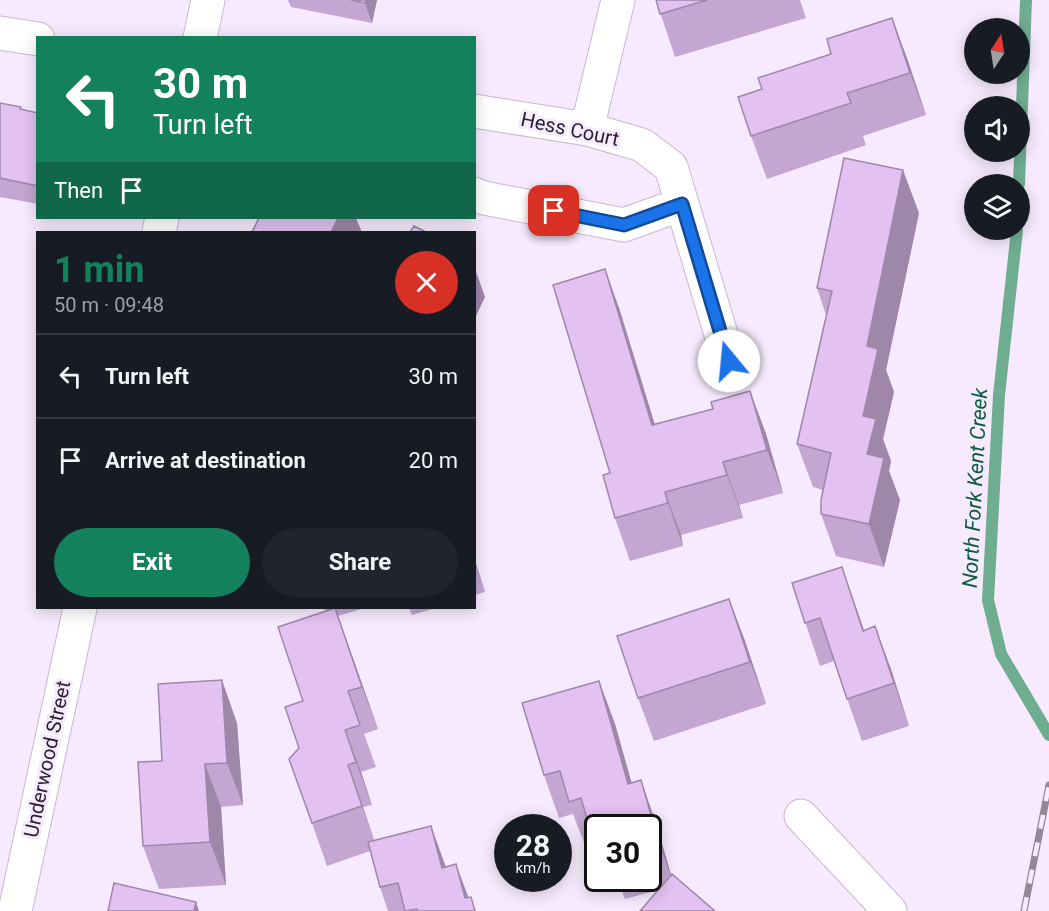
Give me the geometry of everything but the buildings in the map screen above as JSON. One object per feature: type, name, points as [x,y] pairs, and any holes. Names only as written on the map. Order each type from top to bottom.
[{"type":"street","points":[[200,36],[208,0]]},
{"type":"street","points":[[587,129],[618,0]]},
{"type":"street","points":[[0,33],[36,39]]},
{"type":"street","name":"Hess Court","points":[[476,111],[587,129],[642,145],[671,167],[729,361]]},
{"type":"street","points":[[476,195],[624,225],[682,204]]},
{"type":"street","name":"Underwood Street","points":[[15,911],[80,609]]},
{"type":"street","points":[[801,816],[891,911]]},
{"type":"waterway","name":"North Fork Kent Creek","points":[[1019,174],[1026,0]]},
{"type":"waterway","name":"North Fork Kent Creek","points":[[1016,240],[999,395],[988,600],[1001,654],[1049,735]]},
{"type":"railway","points":[[1024,911],[1049,785]]},
{"type":"route","points":[[554,211],[624,225],[682,204],[729,361]]}]
